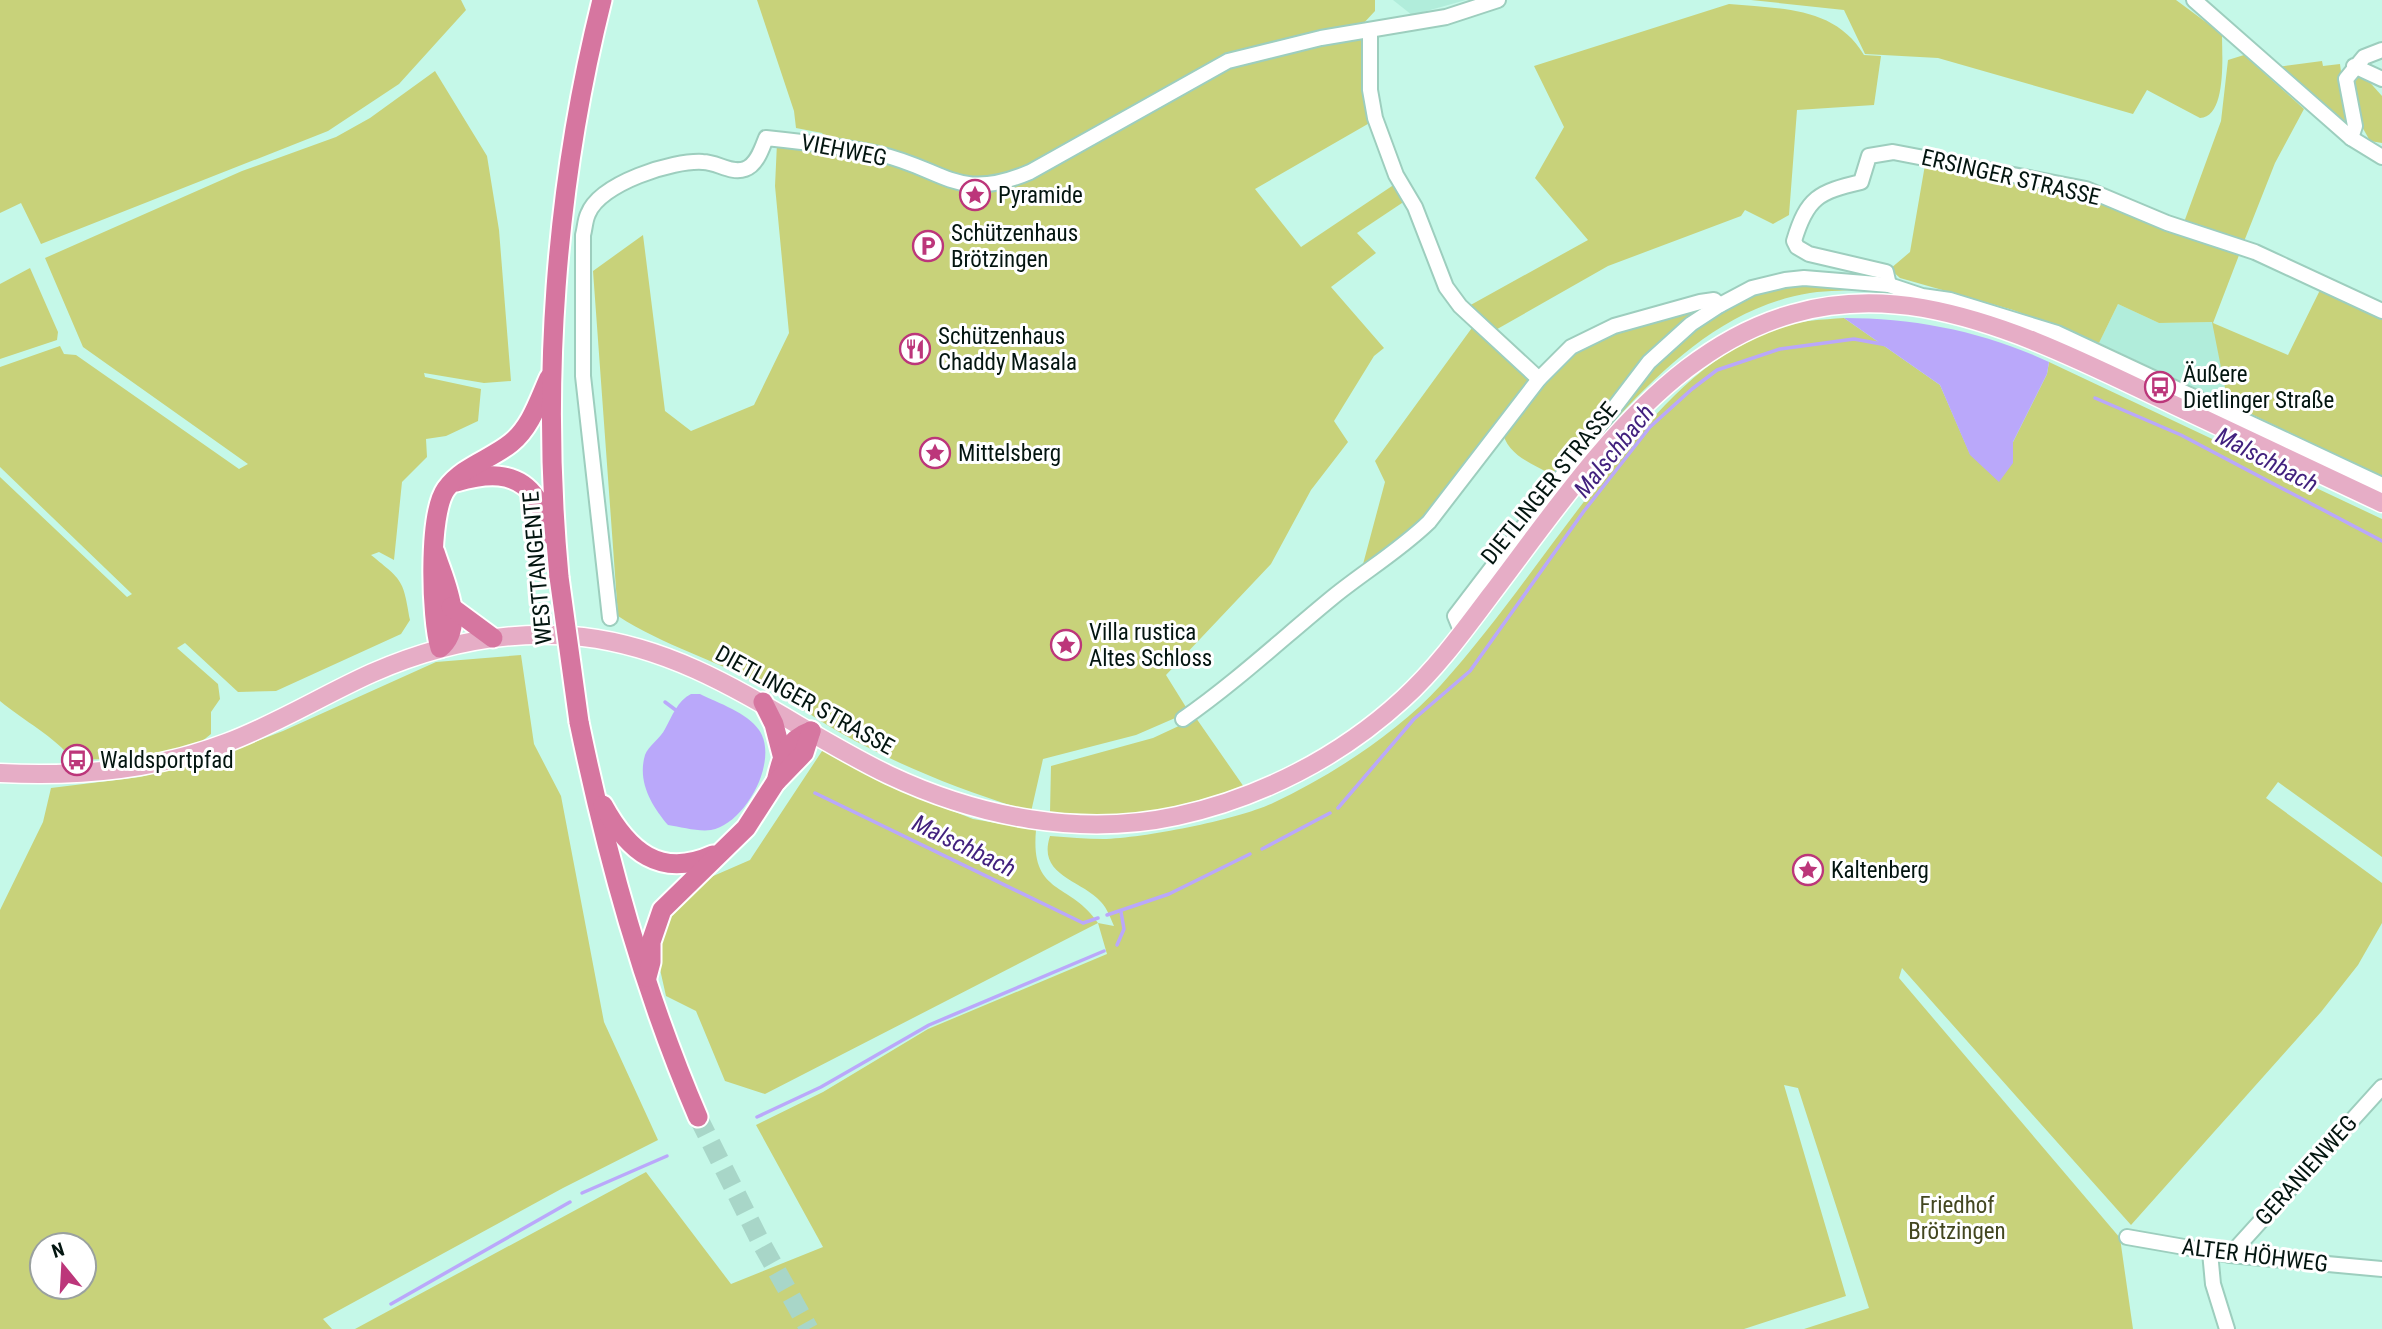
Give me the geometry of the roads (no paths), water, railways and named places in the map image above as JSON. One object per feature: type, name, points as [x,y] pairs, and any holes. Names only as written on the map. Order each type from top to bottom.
[{"type":"highway","name":"WESTTANGENTE","points":[[602,0],[571,158],[554,311],[552,371],[558,568],[579,722],[591,783],[621,902],[646,982],[698,1117]]},
{"type":"highway","points":[[435,552],[455,627],[450,640],[440,648],[433,617],[435,552],[438,503],[452,483],[473,464],[503,449],[521,433],[552,371]]},
{"type":"highway","points":[[452,483],[488,474],[521,483],[535,497],[541,508],[558,568]]},
{"type":"highway","points":[[451,607],[493,638]]},
{"type":"highway","points":[[763,702],[774,724],[782,755]]},
{"type":"highway","points":[[775,783],[782,755],[796,736],[811,731]]},
{"type":"highway","points":[[646,982],[651,962],[651,942],[662,910],[678,891],[727,849],[746,828],[775,783],[804,753],[811,731]]},
{"type":"highway","points":[[591,783],[614,826],[627,843],[641,853],[671,864],[695,863],[727,849]]},
{"type":"main road","name":"DIETLINGER STRASSE","points":[[0,773],[83,772],[172,760],[226,743],[368,675],[440,648],[493,638],[583,637],[635,648],[688,664],[763,702],[887,774],[970,806],[1070,825],[1144,822],[1209,808],[1308,767],[1371,726],[1406,696],[1462,633],[1596,457],[1668,381],[1695,360],[1743,333],[1785,316],[1819,307],[1876,303],[1925,309],[2013,334],[2059,351],[2382,503]]},
{"type":"street","name":"VIEHWEG","points":[[610,618],[583,376],[583,235],[588,212],[609,191],[678,162],[707,162],[733,170],[746,169],[754,161],[766,138],[841,146],[884,155],[959,183],[985,187],[1005,183],[1030,173],[1228,61],[1321,38],[1446,17],[1499,0]]},
{"type":"street","points":[[2194,0],[2351,138],[2382,157]]},
{"type":"street","points":[[1370,30],[1370,90],[1375,118],[1396,175],[1415,207],[1446,287],[1460,306],[1539,379]]},
{"type":"street","points":[[2351,138],[2355,126],[2346,79],[2364,57],[2382,50]]},
{"type":"street","points":[[2354,66],[2382,79]]},
{"type":"street","name":"ERSINGER STRASSE","points":[[1794,241],[1810,203],[1828,190],[1861,182],[1870,156],[1893,152],[1912,154],[2086,189],[2167,223],[2255,252],[2382,311]]},
{"type":"street","name":"DIETLINGER STRASSE","points":[[1794,241],[1797,247],[1808,254],[1886,272],[1889,285]]},
{"type":"street","name":"DIETLINGER STRASSE","points":[[1462,633],[1455,616],[1636,376],[1690,324],[1720,305],[1752,288],[1797,278],[1889,285],[1993,313],[2103,352],[2382,485]]},
{"type":"street","name":"DIETLINGER STRASSE","points":[[1183,719],[1219,694],[1335,596],[1409,542],[1429,522],[1539,379],[1571,347],[1594,334],[1700,302],[1714,300],[1720,305]]},
{"type":"street","name":"GERANIENWEG","points":[[2230,1255],[2382,1087]]},
{"type":"street","name":"ALTER HÖHWEG","points":[[2127,1237],[2230,1255],[2382,1269]]},
{"type":"street","points":[[2210,1252],[2213,1284],[2227,1329]]},
{"type":"waterway","name":"Malschbach","points":[[1338,808],[1414,719],[1470,671],[1584,511],[1650,427],[1692,389],[1717,370],[1780,349],[1854,339],[1887,345]]},
{"type":"waterway","name":"Malschbach","points":[[2095,398],[2181,435],[2382,541]]},
{"type":"waterway","name":"Malschbach","points":[[665,702],[677,711]]},
{"type":"waterway","name":"Malschbach","points":[[815,793],[1083,923],[1098,918]]},
{"type":"waterway","name":"Malschbach","points":[[1262,849],[1330,813]]},
{"type":"waterway","name":"Malschbach","points":[[1107,915],[1169,894],[1250,854]]},
{"type":"waterway","points":[[1117,945],[1124,929],[1121,912]]},
{"type":"waterway","points":[[757,1117],[821,1087],[929,1025],[1104,951]]},
{"type":"waterway","points":[[582,1193],[667,1156]]},
{"type":"waterway","points":[[391,1304],[570,1202]]},
{"type":"tunnel","points":[[698,1117],[759,1239],[809,1329]]},
{"type":"place","name":"Pyramide","points":[[975,195]]},
{"type":"place","name":"Schützenhaus Brötzingen","points":[[928,246]]},
{"type":"place","name":"Schützenhaus Chaddy Masala","points":[[915,349]]},
{"type":"place","name":"Äußere Dietlinger Straße","points":[[2160,387]]},
{"type":"place","name":"Mittelsberg","points":[[935,453]]},
{"type":"place","name":"Villa rustica Altes Schloss","points":[[1066,645]]},
{"type":"place","name":"Waldsportpfad","points":[[77,760]]},
{"type":"place","name":"Kaltenberg","points":[[1808,870]]},
{"type":"park label","name":"Friedhof Brötzingen","points":[[1957,1218]]}]
